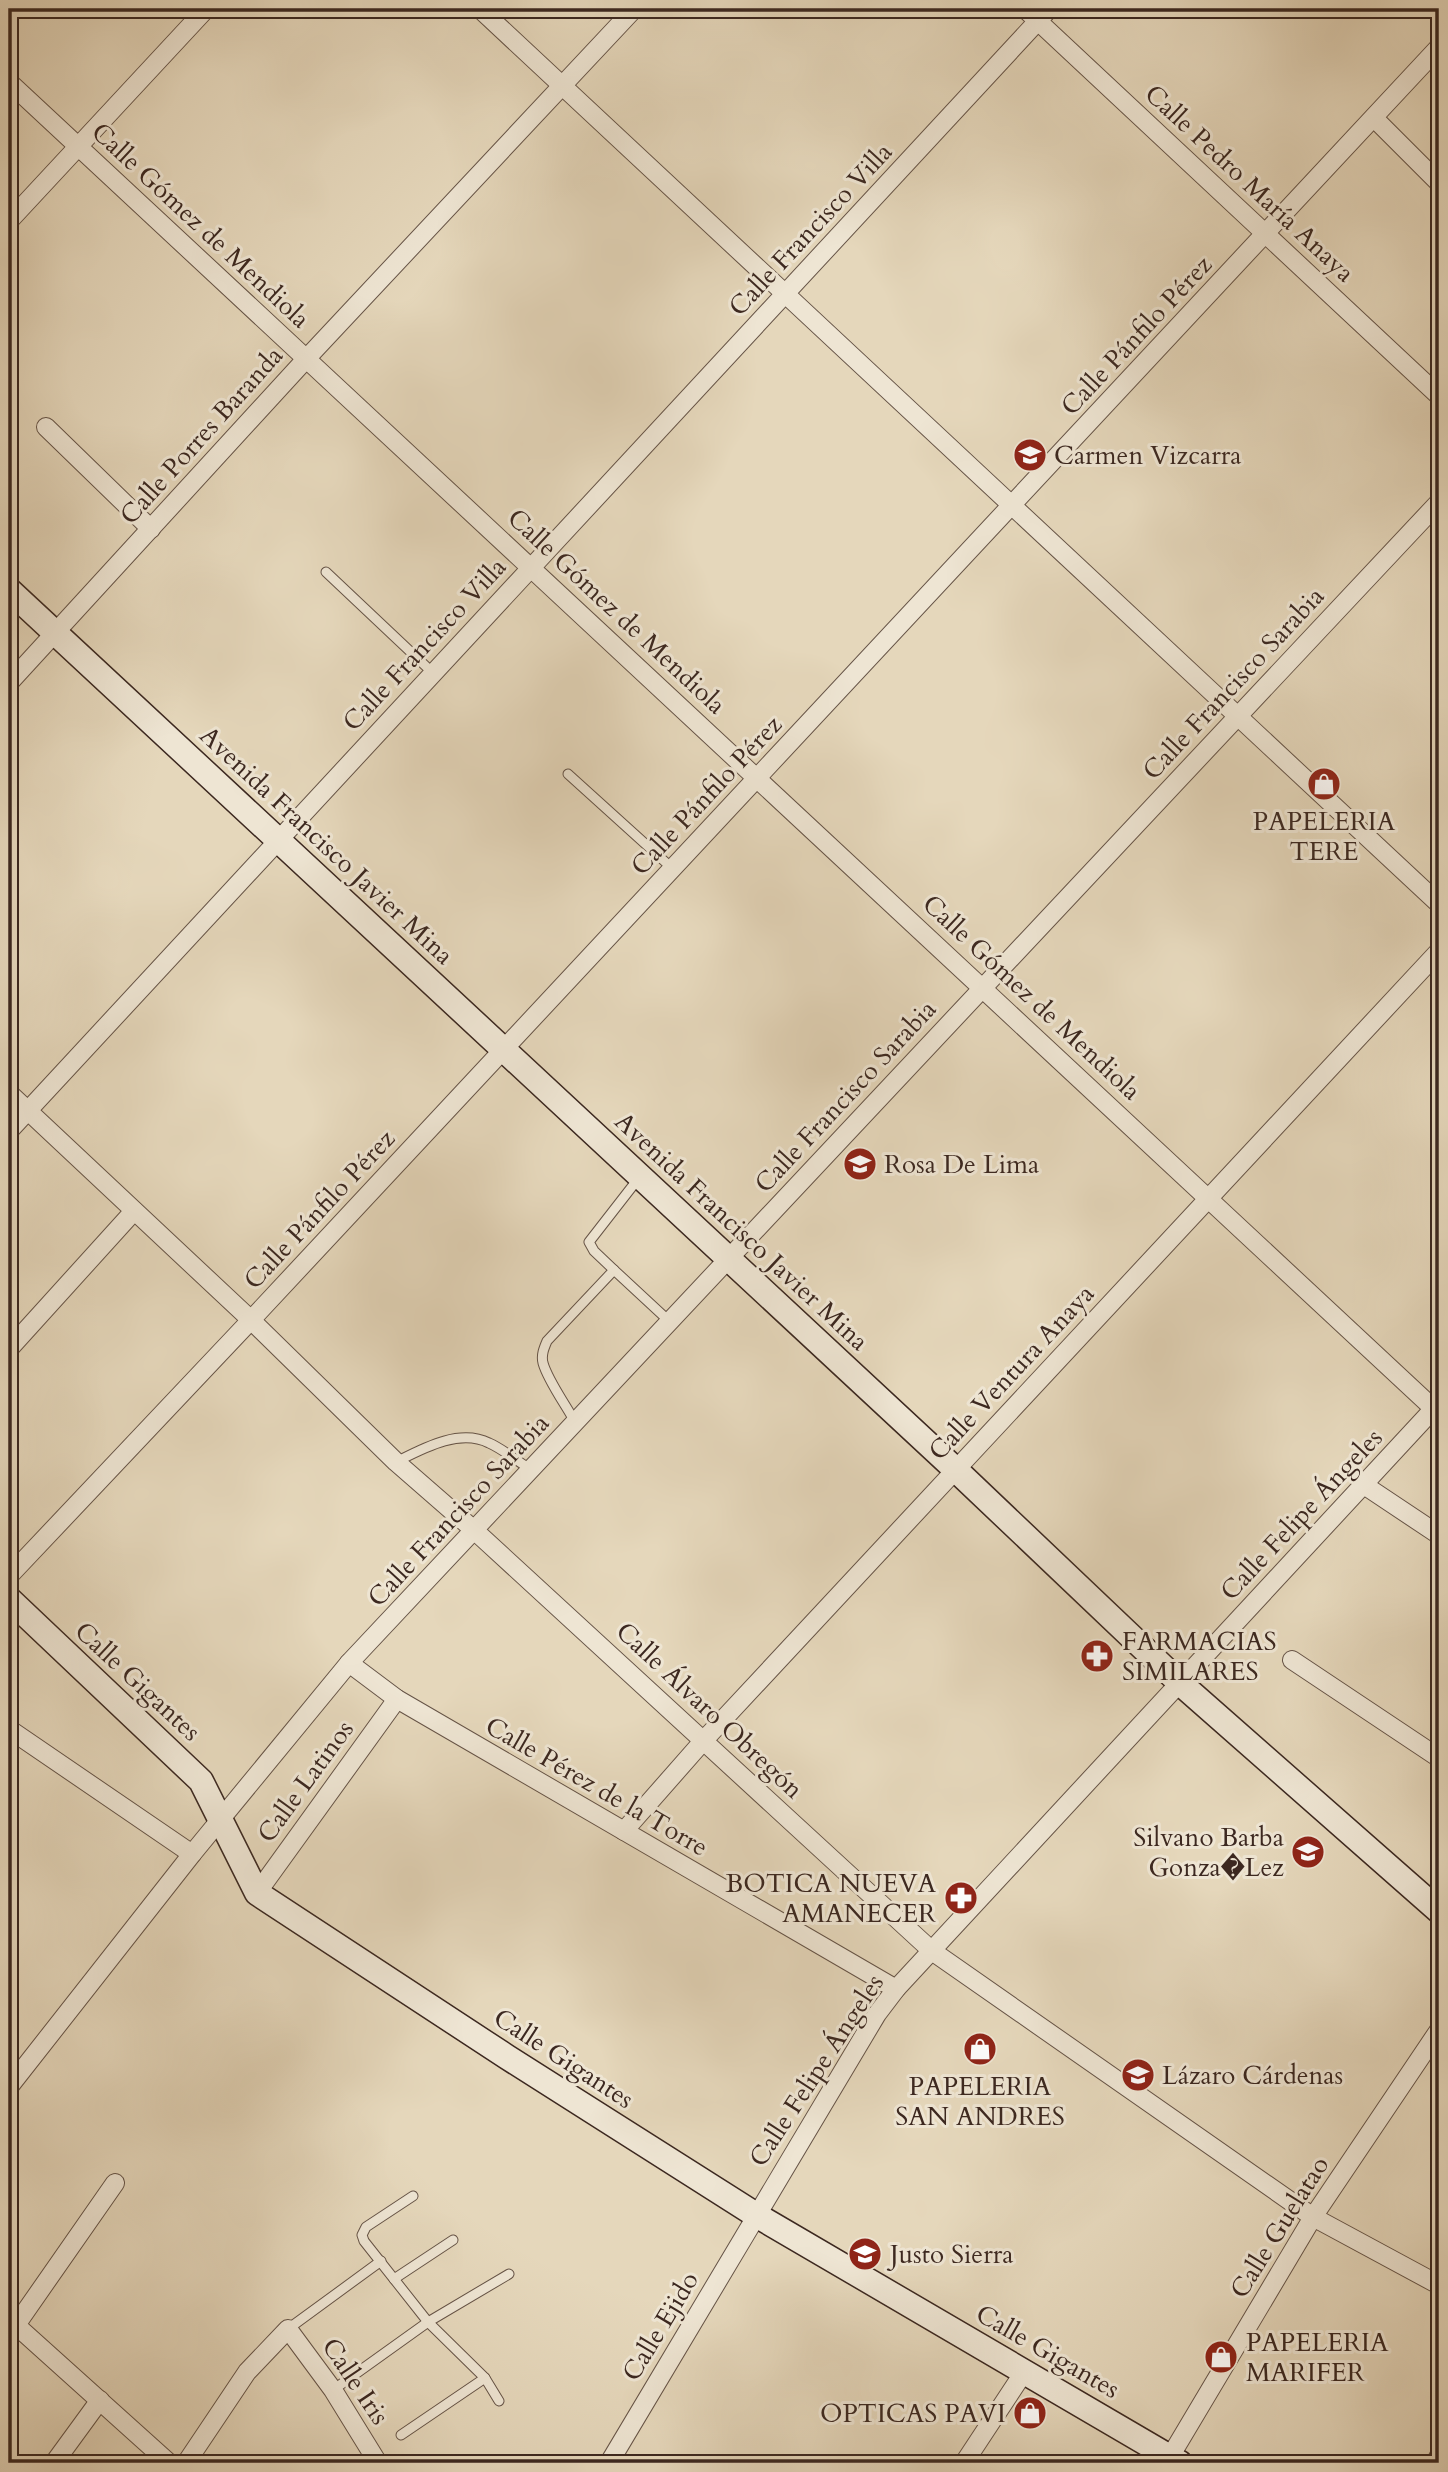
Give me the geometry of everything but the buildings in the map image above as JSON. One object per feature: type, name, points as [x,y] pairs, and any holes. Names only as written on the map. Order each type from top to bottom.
[{"type":"main road","name":"Avenida Francisco Javier Mina","points":[[9,590],[956,1470],[1180,1684],[1439,1911]]},
{"type":"main road","name":"Calle Gigantes","points":[[9,1600],[201,1781],[257,1893],[755,2215],[1173,2461]]},
{"type":"street","points":[[9,221],[206,9]]},
{"type":"street","points":[[480,9],[1439,904]]},
{"type":"street","name":"Calle Porres Baranda","points":[[9,683],[306,359],[634,9]]},
{"type":"street","name":"Calle Pedro María Anaya","points":[[1038,13],[1266,234],[1439,396]]},
{"type":"street","name":"Calle Francisco Villa","points":[[9,1131],[786,294],[1038,13]]},
{"type":"street","name":"Calle Pánfilo Pérez","points":[[9,1576],[504,1050],[1439,47]]},
{"type":"street","name":"Calle Gómez de Mendiola","points":[[9,82],[1436,1406]]},
{"type":"street","points":[[1374,118],[1439,183]]},
{"type":"street","points":[[46,427],[151,529]]},
{"type":"street","name":"Calle Francisco Sarabia","points":[[9,2087],[15,2063],[241,1796],[349,1663],[1439,502]]},
{"type":"street","name":"Calle Ventura Anaya","points":[[624,1831],[704,1740],[1439,951]]},
{"type":"street","name":"Calle Álvaro Obregón","points":[[9,1093],[251,1320],[396,1462],[474,1530],[932,1951],[1313,2217],[1439,2285]]},
{"type":"street","points":[[9,1349],[134,1211]]},
{"type":"street","name":"Calle Felipe Ángeles","points":[[755,2215],[877,2014],[895,1989],[1436,1406]]},
{"type":"street","points":[[1364,1485],[1439,1535]]},
{"type":"street","points":[[1292,1660],[1439,1758]]},
{"type":"street","name":"Calle Pérez de la Torre","points":[[349,1663],[397,1699],[895,1989]]},
{"type":"street","name":"Calle Latinos","points":[[257,1893],[397,1699]]},
{"type":"street","points":[[9,1729],[192,1854]]},
{"type":"street","name":"Calle Guelatao","points":[[1173,2461],[1313,2217],[1439,2030]]},
{"type":"street","points":[[116,2183],[13,2322],[169,2463]]},
{"type":"street","name":"Calle Ejido","points":[[609,2463],[755,2215]]},
{"type":"street","points":[[186,2463],[247,2372],[288,2329]]},
{"type":"street","name":"Calle Iris","points":[[288,2329],[333,2390],[378,2463]]},
{"type":"street","points":[[964,2463],[1024,2372]]},
{"type":"street","points":[[54,2463],[100,2400]]},
{"type":"street","points":[[1435,2463],[1439,2456]]},
{"type":"lane","points":[[326,572],[433,673]]},
{"type":"lane","points":[[568,774],[673,869]]},
{"type":"lane","points":[[640,1177],[589,1242],[594,1251],[669,1321]]},
{"type":"lane","points":[[576,1423],[545,1368],[542,1357],[547,1341],[614,1270]]},
{"type":"lane","points":[[396,1462],[431,1444],[466,1438],[487,1441],[530,1469]]},
{"type":"lane","points":[[413,2196],[363,2231],[364,2241],[428,2322],[485,2378],[499,2401]]},
{"type":"lane","points":[[394,2279],[453,2240]]},
{"type":"lane","points":[[288,2329],[381,2262]]},
{"type":"lane","points":[[333,2390],[428,2322],[509,2274]]},
{"type":"lane","points":[[401,2435],[485,2378]]},
{"type":"place","name":"Carmen Vizcarra","points":[[1030,455]]},
{"type":"place","name":"PAPELERIA TERE","points":[[1324,784]]},
{"type":"place","name":"Rosa De Lima","points":[[860,1164]]},
{"type":"place","name":"FARMACIAS SIMILARES","points":[[1097,1656]]},
{"type":"place","name":"Silvano Barba Gonza�Lez","points":[[1308,1852]]},
{"type":"place","name":"BOTICA NUEVA AMANECER","points":[[961,1898]]},
{"type":"place","name":"PAPELERIA SAN ANDRES","points":[[980,2049]]},
{"type":"place","name":"Lázaro Cárdenas","points":[[1138,2075]]},
{"type":"place","name":"Justo Sierra","points":[[865,2254]]},
{"type":"place","name":"PAPELERIA MARIFER","points":[[1221,2357]]},
{"type":"place","name":"OPTICAS PAVI","points":[[1030,2413]]}]
